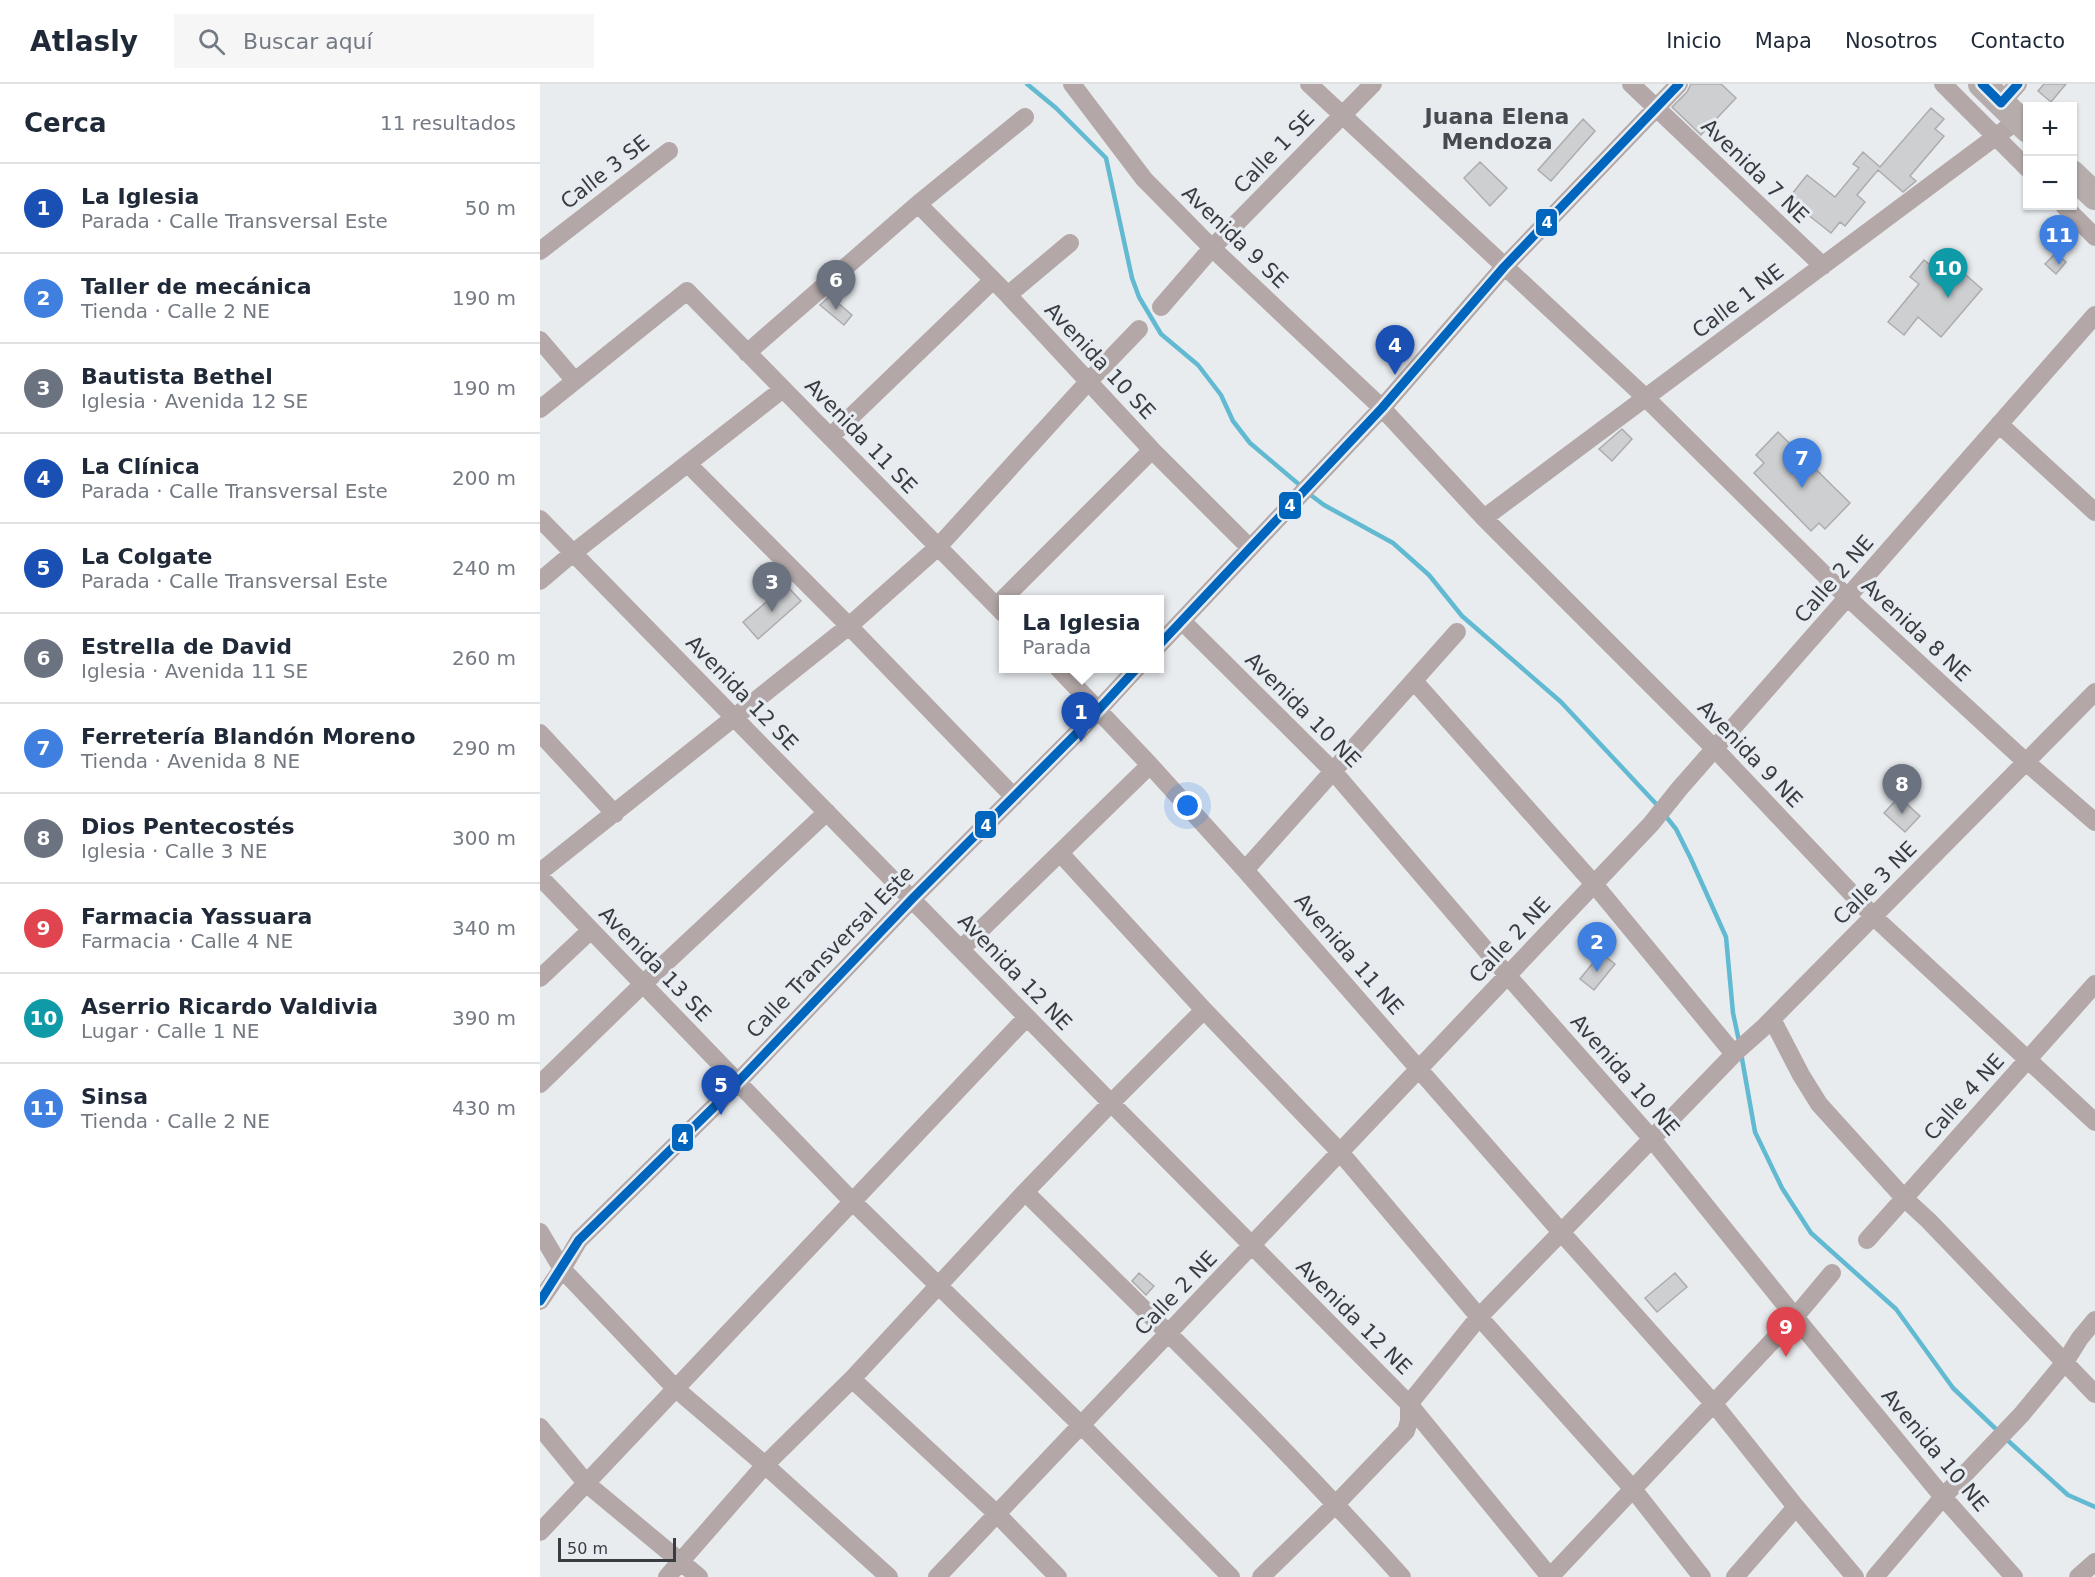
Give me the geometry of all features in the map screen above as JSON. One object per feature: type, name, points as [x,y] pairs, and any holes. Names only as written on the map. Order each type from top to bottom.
[{"type":"highway","points":[[2077,178],[2095,196]]},
{"type":"street","name":"Avenida 9 SE","points":[[1072,84],[1144,179],[1212,248],[1382,408]]},
{"type":"street","name":"Avenida 8 NE","points":[[1309,84],[1646,398],[1847,597],[2026,762],[2095,822]]},
{"type":"street","name":"Calle 1 SE","points":[[1161,307],[1212,248],[1372,84]]},
{"type":"street","name":"Avenida 7 NE","points":[[1631,84],[1823,266]]},
{"type":"street","points":[[1164,640],[1382,408],[1504,267],[1679,84]]},
{"type":"street","points":[[1943,84],[2023,164]]},
{"type":"street","name":"Calle 1 NE","points":[[1484,518],[1994,136],[2009,104]]},
{"type":"street","points":[[747,353],[918,204],[1025,117]]},
{"type":"street","name":"Calle 3 SE","points":[[540,251],[669,151]]},
{"type":"street","name":"Avenida 10 SE","points":[[918,204],[1008,295],[1152,450],[1250,548]]},
{"type":"street","points":[[2068,210],[2095,237]]},
{"type":"street","points":[[1008,295],[1071,243]]},
{"type":"street","points":[[830,437],[992,281]]},
{"type":"street","name":"Avenida 11 SE","points":[[575,381],[687,291],[999,608]]},
{"type":"street","name":"Calle 2 NE","points":[[937,1577],[1651,824],[1680,788],[2095,315]]},
{"type":"street","points":[[540,875],[849,626],[938,547],[1139,329]]},
{"type":"street","points":[[540,340],[575,381],[540,409]]},
{"type":"street","points":[[540,580],[783,389]]},
{"type":"street","name":"Avenida 9 NE","points":[[1382,408],[1484,518],[1715,749],[1874,917],[2095,1122]]},
{"type":"street","points":[[1999,424],[2095,512]]},
{"type":"street","points":[[1013,595],[1152,450]]},
{"type":"street","points":[[688,464],[1014,797]]},
{"type":"street","name":"Avenida 12 SE","points":[[540,519],[912,899]]},
{"type":"street","name":"Avenida 10 NE","points":[[1182,621],[1333,771],[1508,976],[1652,1139],[1943,1497],[2014,1577]]},
{"type":"street","points":[[1245,870],[1457,632]]},
{"type":"street","points":[[1062,673],[1098,710]]},
{"type":"street","name":"Calle Transversal Este","points":[[540,1301],[579,1240],[713,1108],[912,899],[1133,673]]},
{"type":"street","points":[[1414,681],[1594,884],[1736,1053]]},
{"type":"street","name":"Calle 3 NE","points":[[1409,1404],[1479,1317],[1736,1053],[1768,1024],[2095,692]]},
{"type":"street","name":"Avenida 11 NE","points":[[1098,710],[1245,870],[1561,1232]]},
{"type":"street","points":[[540,732],[615,814]]},
{"type":"street","points":[[961,949],[1150,765]]},
{"type":"street","points":[[540,1084],[827,812]]},
{"type":"street","points":[[1060,853],[1204,1010],[1340,1152],[1479,1317],[1632,1489],[1702,1577]]},
{"type":"street","name":"Avenida 13 SE","points":[[540,875],[853,1202],[1081,1425],[1231,1577]]},
{"type":"street","name":"Avenida 12 NE","points":[[912,899],[1409,1404],[1550,1577]]},
{"type":"street","points":[[540,978],[591,930]]},
{"type":"street","name":"Calle 4 NE","points":[[1867,1240],[2095,984]]},
{"type":"street","points":[[667,1577],[765,1465],[852,1379],[1025,1192],[1204,1010]]},
{"type":"street","points":[[540,1532],[1027,1017]]},
{"type":"street","points":[[1768,1024],[1819,1104],[1904,1198],[1929,1221],[2095,1394]]},
{"type":"street","points":[[1025,1192],[1336,1504],[1402,1577]]},
{"type":"street","points":[[540,1232],[562,1269],[676,1389],[765,1465],[889,1577]]},
{"type":"street","points":[[1561,1232],[1714,1404],[1855,1577]]},
{"type":"street","points":[[1550,1577],[1795,1317],[1832,1272]]},
{"type":"street","points":[[1875,1577],[1943,1497],[2022,1414],[2065,1362],[2095,1320]]},
{"type":"street","points":[[852,1379],[997,1514],[1058,1577]]},
{"type":"street","points":[[1261,1577],[1406,1431],[1409,1421],[1409,1404]]},
{"type":"street","points":[[540,1426],[587,1484],[699,1577]]},
{"type":"street","points":[[1735,1577],[1796,1507]]},
{"type":"street","points":[[2078,1577],[2095,1562]]},
{"type":"building","points":[[1691,84],[1721,84],[1736,98],[1701,135],[1672,107],[1687,92]]},
{"type":"building","points":[[2044,84],[2066,84],[2051,102],[2038,91]]},
{"type":"building","points":[[1931,108],[1944,119],[1935,129],[1944,136],[1910,176],[1916,181],[1903,192],[1878,170],[1857,195],[1865,202],[1845,226],[1840,222],[1831,233],[1788,199],[1807,175],[1835,197],[1859,168],[1853,164],[1863,152],[1880,167]]},
{"type":"building","points":[[1583,119],[1595,131],[1551,181],[1538,170]]},
{"type":"building","points":[[1480,162],[1507,188],[1490,206],[1464,178]]},
{"type":"building","points":[[2056,253],[2066,262],[2056,274],[2045,264]]},
{"type":"building","points":[[1946,258],[1982,289],[1941,337],[1918,317],[1904,335],[1888,322],[1919,284],[1910,277],[1924,260],[1936,270]]},
{"type":"building","points":[[830,296],[852,315],[844,325],[820,305]]},
{"type":"building","points":[[1622,429],[1632,439],[1612,461],[1599,449]]},
{"type":"building","points":[[1778,432],[1850,503],[1825,529],[1819,523],[1811,531],[1754,473],[1764,463],[1756,455]]},
{"type":"building","points":[[786,585],[801,601],[758,639],[743,622]]},
{"type":"building","points":[[1899,797],[1920,816],[1905,832],[1884,813]]},
{"type":"building","points":[[1601,953],[1615,964],[1594,990],[1580,979]]},
{"type":"building","points":[[1139,1273],[1154,1286],[1146,1295],[1132,1281]]},
{"type":"building","points":[[1675,1273],[1687,1287],[1657,1312],[1645,1298]]},
{"type":"waterway","points":[[1027,84],[1056,108],[1106,158],[1132,278],[1139,297],[1161,334],[1198,365],[1221,395],[1233,421],[1250,443],[1302,487]]},
{"type":"waterway","points":[[1308,493],[1324,505],[1393,543],[1429,575],[1462,616],[1561,702],[1659,807]]},
{"type":"waterway","points":[[1664,814],[1676,829],[1726,937],[1733,1013],[1739,1041]]},
{"type":"waterway","points":[[1741,1053],[1755,1132],[1782,1188],[1811,1233],[1896,1309],[1953,1388],[1999,1432]]},
{"type":"waterway","points":[[2005,1438],[2068,1495],[2095,1507]]},
{"type":"transit line","name":"4","points":[[1164,640],[1382,408],[1504,267],[1679,84]]},
{"type":"transit line","name":"4","points":[[1982,84],[2001,103],[2018,84]]},
{"type":"transit line","name":"4","points":[[540,1301],[579,1240],[713,1108],[912,899],[1079,731],[1132,673]]},
{"type":"place","name":"Sinsa","points":[[2059,265]]},
{"type":"place","name":"Aserrio Ricardo Valdivia","points":[[1948,298]]},
{"type":"place","name":"Estrella de David","points":[[836,310]]},
{"type":"place","name":"La Clínica","points":[[1395,375]]},
{"type":"place","name":"Ferretería Blandón Moreno","points":[[1802,488]]},
{"type":"place","name":"Bautista Bethel","points":[[772,612]]},
{"type":"place","name":"La Iglesia","points":[[1081,742]]},
{"type":"place","name":"Dios Pentecostés","points":[[1902,814]]},
{"type":"place","name":"Taller de mecánica","points":[[1597,972]]},
{"type":"place","name":"La Colgate","points":[[721,1115]]},
{"type":"place","name":"Farmacia Yassuara","points":[[1786,1357]]},
{"type":"district","name":"Juana Elena Mendoza","points":[[1497,128]]}]
